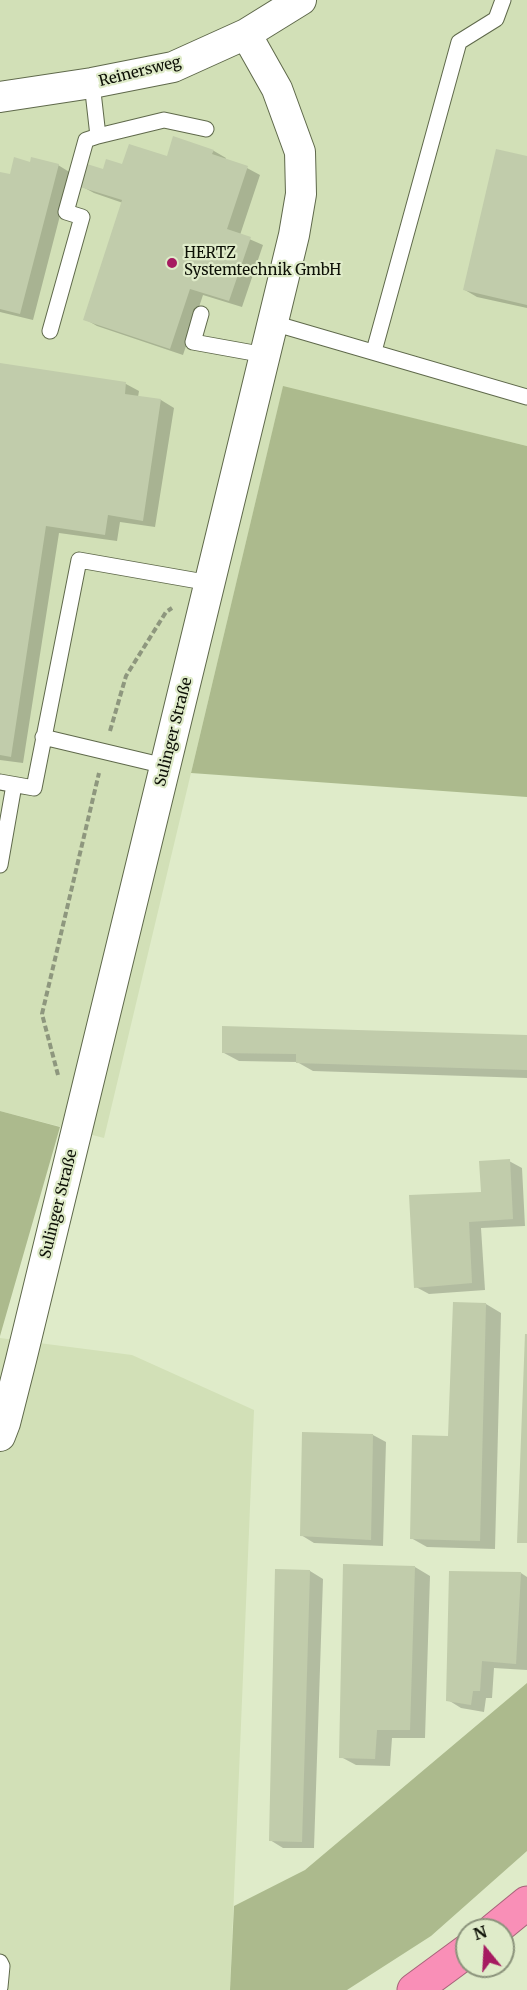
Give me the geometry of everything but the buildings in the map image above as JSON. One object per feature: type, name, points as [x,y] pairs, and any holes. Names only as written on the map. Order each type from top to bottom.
[{"type":"highway","points":[[509,1918],[527,1903]]},
{"type":"highway","points":[[414,1990],[455,1960]]},
{"type":"street","name":"Reinersweg","points":[[0,97],[92,83],[173,66],[246,33],[299,1]]},
{"type":"street","name":"Sulinger Straße","points":[[2,1428],[294,235],[301,194],[300,152],[277,89],[246,33]]},
{"type":"lane","points":[[374,351],[459,42],[496,19],[502,0]]},
{"type":"lane","points":[[92,83],[99,136]]},
{"type":"lane","points":[[50,331],[82,217],[66,212],[86,140],[164,120],[206,129]]},
{"type":"lane","points":[[201,314],[193,342],[265,355]]},
{"type":"lane","points":[[273,323],[527,397]]},
{"type":"lane","points":[[0,865],[7,784],[34,788],[79,560],[210,583]]},
{"type":"lane","points":[[43,737],[165,766]]},
{"type":"lane","points":[[0,1962],[2,1966],[0,1987]]},
{"type":"path","points":[[60,1082],[42,1014],[104,751],[126,676],[166,612],[210,583]]},
{"type":"shaded area","points":[[0,0],[527,0],[527,446],[283,387],[104,1138],[0,1111]]},
{"type":"shaded area","points":[[283,386],[527,446],[527,797],[191,773]]},
{"type":"shaded area","points":[[0,1111],[60,1127],[0,1336]]},
{"type":"shaded area","points":[[0,1338],[132,1355],[254,1410],[230,1990],[0,1990]]},
{"type":"shaded area","points":[[527,1683],[527,1851],[431,1936],[347,1990],[230,1990],[234,1906],[305,1870]]},
{"type":"place","name":"HERTZ Systemtechnik GmbH","points":[[172,263]]}]
